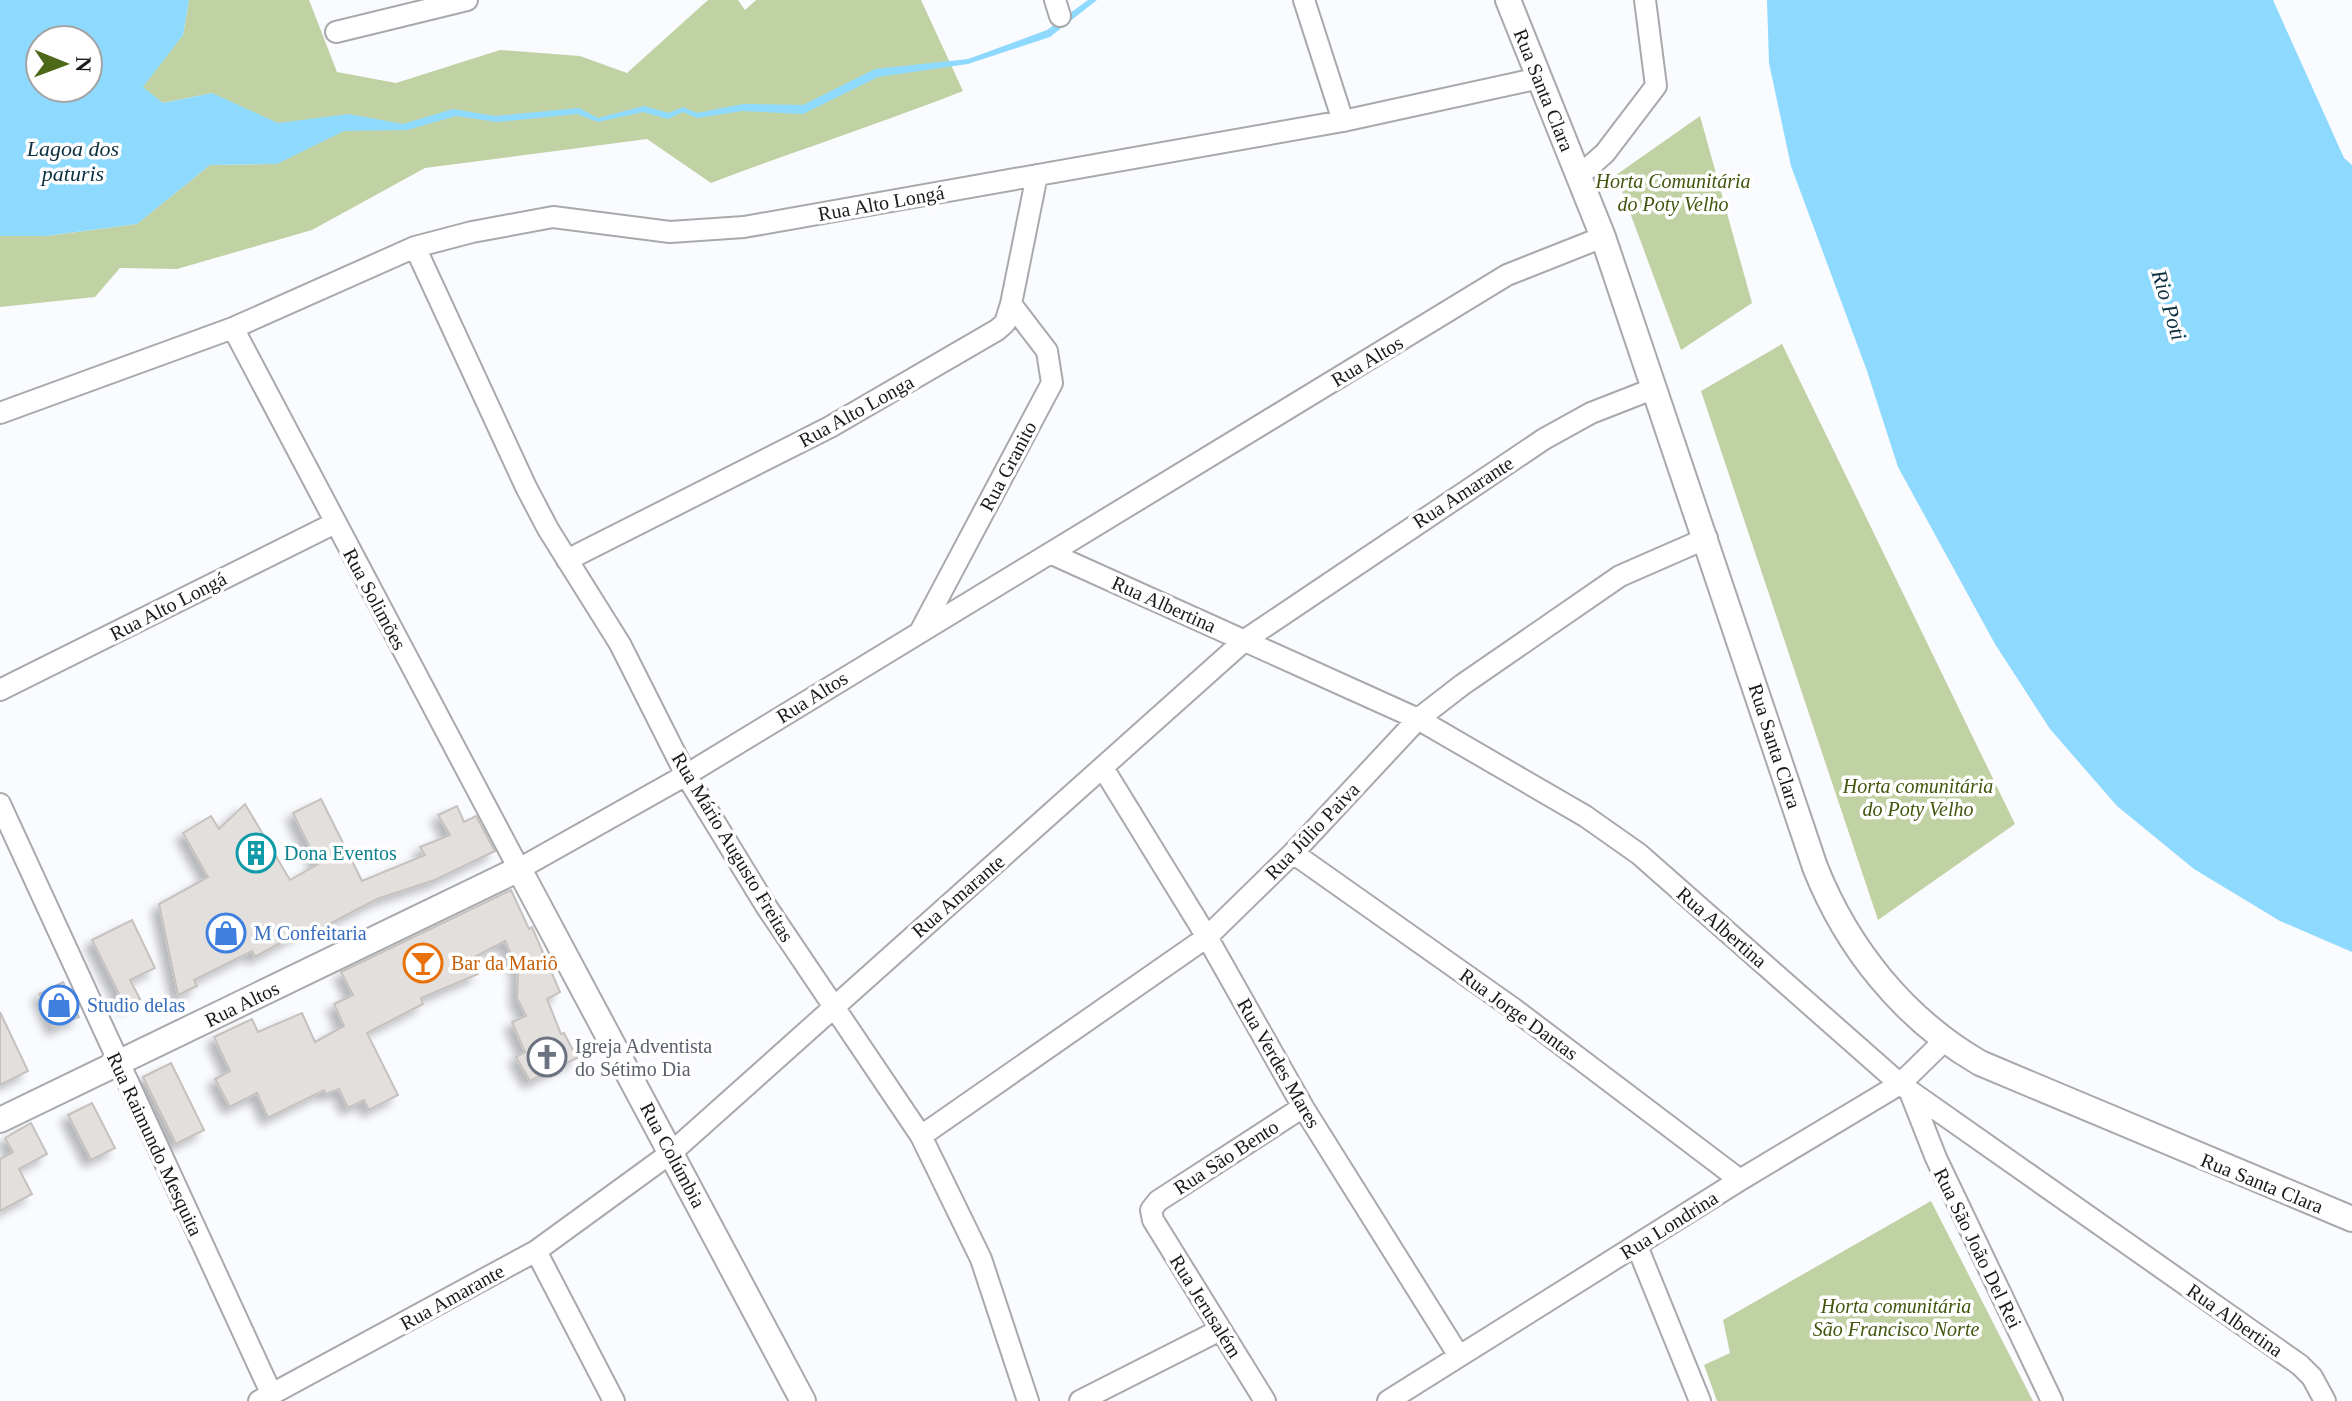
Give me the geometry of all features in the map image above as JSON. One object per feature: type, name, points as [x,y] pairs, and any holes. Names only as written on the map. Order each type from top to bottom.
[{"type":"street","points":[[336,32],[467,0]]},
{"type":"street","points":[[1304,0],[1343,121]]},
{"type":"street","name":"Rua Santa Clara","points":[[1508,0],[1603,237],[1828,901],[1844,929],[1883,981],[1943,1042],[2016,1080],[2352,1219]]},
{"type":"street","points":[[1579,176],[1605,153],[1656,86],[1645,0]]},
{"type":"street","name":"Rua Alto Longá","points":[[0,413],[233,328],[415,247],[472,232],[553,217],[670,232],[709,231],[1343,121],[1540,78]]},
{"type":"street","name":"Rua Alto Longa","points":[[567,560],[869,405],[997,330],[1005,323],[1011,304],[1037,175]]},
{"type":"street","name":"Rua Altos","points":[[0,1120],[519,869],[686,775],[1507,275],[1603,237]]},
{"type":"street","name":"Rua Mário Augusto Freitas","points":[[415,247],[526,487],[620,644],[686,775],[832,1006],[921,1136],[981,1259],[1028,1401]]},
{"type":"street","name":"Rua Granito","points":[[920,630],[1052,383],[1047,351],[1011,304]]},
{"type":"street","name":"Rua Solimões","points":[[233,328],[519,869]]},
{"type":"street","name":"Rua Amarante","points":[[265,1398],[536,1251],[672,1152],[1245,640],[1544,439],[1591,413],[1655,388]]},
{"type":"street","name":"Rua Alto Longá","points":[[0,690],[335,523]]},
{"type":"street","name":"Rua Júlio Paiva","points":[[921,1136],[1207,937],[1293,853],[1418,719],[1555,619],[1620,576],[1707,538]]},
{"type":"street","name":"Rua Albertina","points":[[1052,554],[1418,719],[1534,784],[1639,854],[1905,1088],[2300,1365],[2312,1377],[2325,1401]]},
{"type":"street","name":"Rua Verdes Mares","points":[[1103,768],[1207,937],[1303,1107],[1459,1356]]},
{"type":"street","name":"Rua Raimundo Mesquita","points":[[0,804],[265,1398]]},
{"type":"street","name":"Rua Jorge Dantas","points":[[1293,853],[1514,1009],[1740,1180]]},
{"type":"street","name":"Rua Colúmbia","points":[[519,869],[803,1401]]},
{"type":"street","name":"Rua Londrina","points":[[1388,1401],[1740,1180],[1905,1088],[1943,1042]]},
{"type":"street","name":"Rua São João Del Rei","points":[[1905,1088],[2052,1401]]},
{"type":"street","name":"Rua São Bento","points":[[1151,1210],[1158,1201],[1303,1107]]},
{"type":"street","name":"Rua Jerusalém","points":[[1151,1210],[1153,1220],[1265,1401]]},
{"type":"street","points":[[1637,1246],[1700,1401]]},
{"type":"street","points":[[536,1251],[614,1401]]},
{"type":"street","points":[[1080,1401],[1220,1330]]},
{"type":"green space","points":[[189,0],[309,0],[337,72],[396,83],[500,50],[580,56],[627,73],[708,0],[738,0],[745,10],[756,0],[921,0],[963,91],[711,183],[647,139],[425,168],[312,230],[177,269],[120,268],[95,297],[0,307],[0,236],[46,236],[137,224],[210,165],[277,164],[212,93],[163,103],[142,87],[183,35]]},
{"type":"green space","name":"Horta Comunitária do Poty Velho","points":[[1700,116],[1752,303],[1681,350],[1616,175]]},
{"type":"green space","name":"Horta comunitária do Poty Velho","points":[[1782,344],[2015,824],[1878,920],[1701,391]]},
{"type":"green space","name":"Horta comunitária São Francisco Norte","points":[[1931,1201],[2033,1401],[1717,1401],[1704,1365],[1730,1353],[1723,1320]]},
{"type":"water","name":"Lagoa dos paturis","points":[[0,0],[189,0],[183,35],[143,87],[163,103],[212,93],[278,123],[349,114],[403,124],[453,109],[495,116],[579,108],[598,118],[644,106],[669,113],[683,107],[697,113],[743,104],[803,105],[875,69],[968,59],[1047,30],[1088,0],[1097,0],[1050,37],[968,64],[878,77],[803,114],[742,111],[697,118],[683,112],[668,119],[643,112],[598,122],[577,114],[497,122],[456,116],[407,130],[344,131],[277,164],[210,165],[137,224],[46,236],[0,236]]},
{"type":"water","name":"Rio Poti","points":[[1767,0],[2273,0],[2344,158],[2352,165],[2352,952],[2280,921],[2194,869],[2117,806],[2050,729],[1995,644],[1898,467],[1867,371],[1791,166],[1769,63]]},
{"type":"building","points":[[321,799],[362,881],[425,855],[420,847],[450,835],[438,815],[457,806],[464,822],[476,816],[495,851],[435,880],[377,899],[318,930],[315,924],[255,957],[252,951],[194,980],[197,986],[178,995],[159,904],[208,877],[183,833],[211,816],[219,829],[245,804],[290,880],[318,864],[293,813]]},
{"type":"building","points":[[511,890],[529,929],[532,927],[560,992],[547,999],[561,1034],[564,1033],[577,1058],[530,1081],[516,1057],[525,1052],[512,1022],[526,1016],[517,998],[518,970],[505,941],[471,959],[478,974],[421,998],[423,1004],[367,1033],[398,1095],[369,1110],[364,1100],[348,1108],[339,1089],[326,1094],[324,1090],[268,1118],[257,1093],[230,1107],[215,1079],[230,1071],[214,1037],[252,1019],[258,1032],[302,1013],[315,1042],[344,1026],[334,1004],[353,995],[341,972]]},
{"type":"building","points":[[132,920],[155,968],[130,980],[140,999],[125,1006],[92,940]]},
{"type":"building","name":"Studio delas","points":[[63,982],[79,1017],[54,1028],[39,994]]},
{"type":"building","points":[[0,1012],[28,1071],[0,1085]]},
{"type":"building","points":[[171,1063],[204,1130],[176,1144],[143,1077]]},
{"type":"building","points":[[92,1103],[115,1148],[91,1160],[68,1115]]},
{"type":"building","points":[[31,1123],[47,1154],[19,1169],[32,1194],[0,1211],[0,1159],[13,1152],[5,1138]]},
{"type":"place","name":"Dona Eventos","points":[[256,853]]},
{"type":"place","name":"M Confeitaria","points":[[226,933]]},
{"type":"place","name":"Bar da Mariô","points":[[423,963]]},
{"type":"place","name":"Studio delas","points":[[59,1005]]},
{"type":"place","name":"Igreja Adventista do Sétimo Dia","points":[[547,1057]]}]
